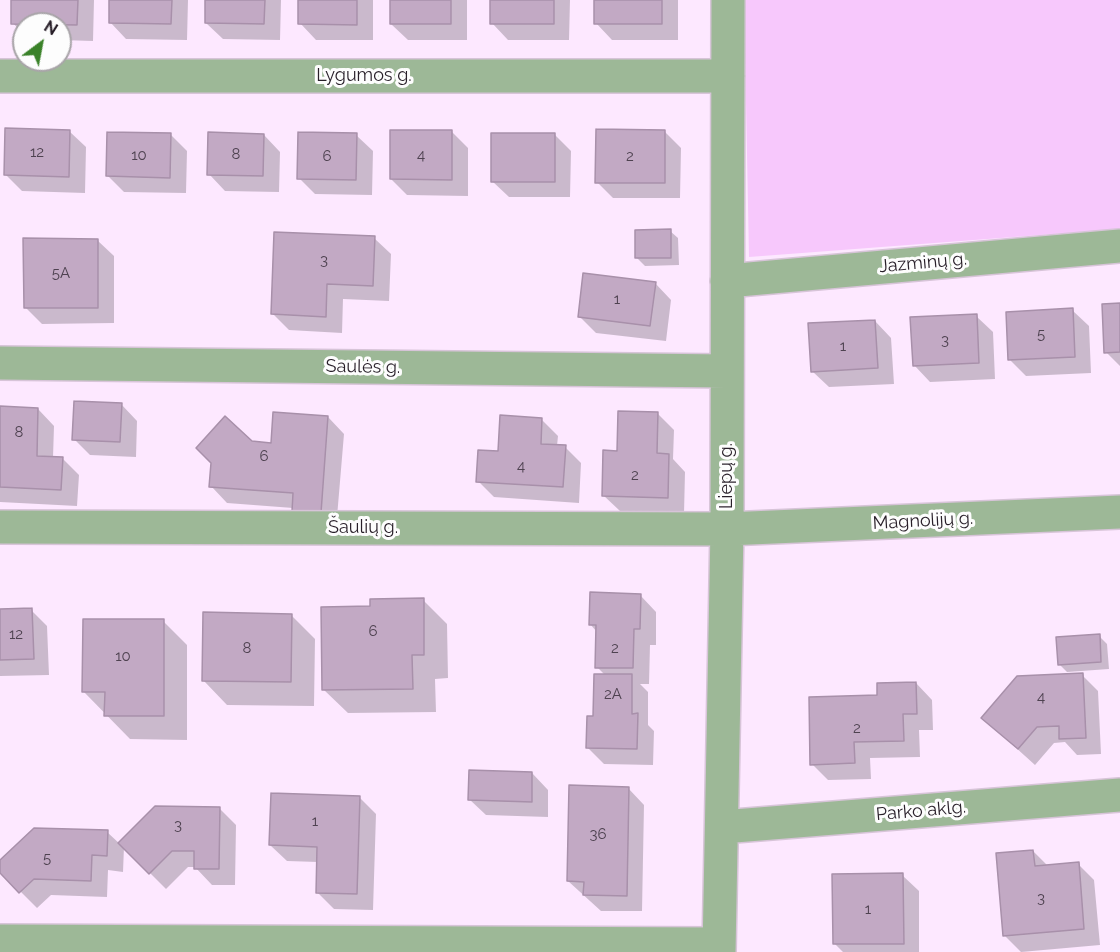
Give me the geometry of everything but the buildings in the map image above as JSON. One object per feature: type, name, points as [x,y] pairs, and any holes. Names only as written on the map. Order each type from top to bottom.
[{"type":"street","name":"Liepų g.","points":[[719,948],[727,529],[728,0]]},
{"type":"street","name":"Lygumos g.","points":[[0,76],[728,76]]},
{"type":"street","name":"Jazminų g.","points":[[727,281],[1120,246]]},
{"type":"street","name":"Saulės g.","points":[[0,363],[726,371]]},
{"type":"street","name":"Magnolijų g.","points":[[727,529],[1120,512]]},
{"type":"street","name":"Šaulių g.","points":[[0,526],[727,529]]},
{"type":"street","name":"Parko aklg.","points":[[722,827],[1120,795]]},
{"type":"street","points":[[0,941],[719,948]]},
{"type":"shaded area","points":[[744,0],[1120,0],[1120,229],[749,257]]}]
